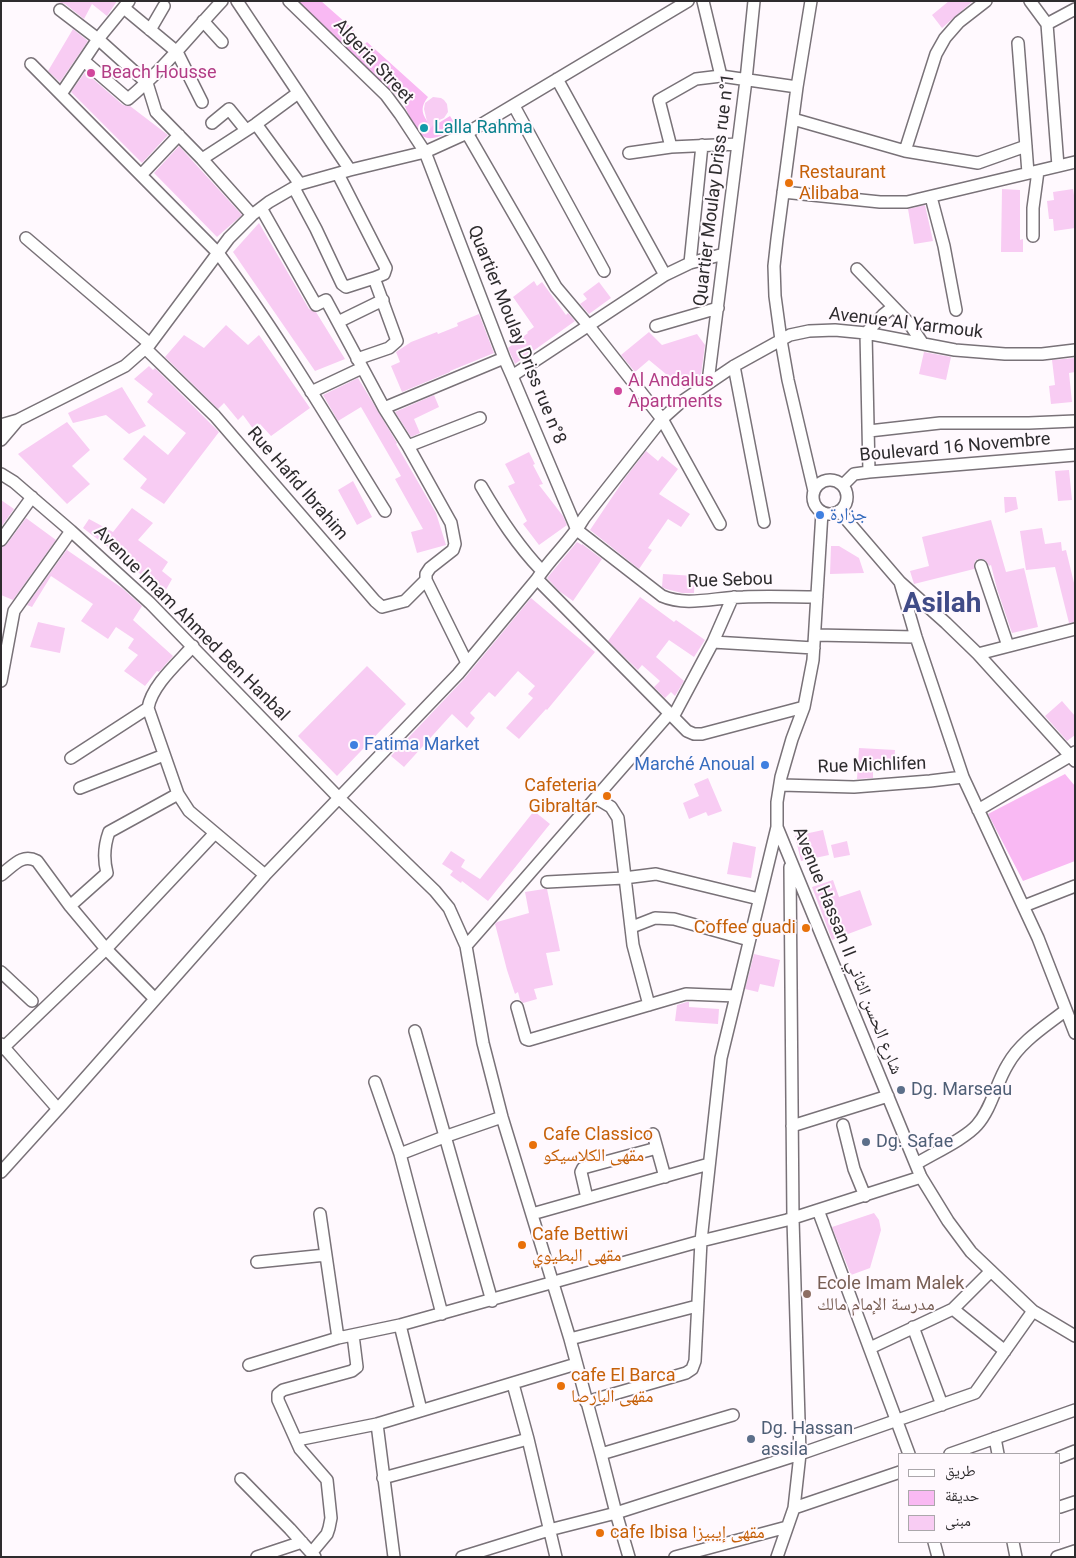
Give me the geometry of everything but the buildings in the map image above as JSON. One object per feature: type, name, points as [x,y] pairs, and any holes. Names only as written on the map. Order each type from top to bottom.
[{"type":"street","points":[[84,61],[128,98],[147,83],[222,1]]},
{"type":"street","points":[[237,1],[350,170]]},
{"type":"street","name":"Algeria Street","points":[[290,1],[386,95],[424,152]]},
{"type":"street","points":[[1,425],[18,420],[120,369],[147,346],[229,238],[261,208],[297,186],[350,170],[424,152],[466,133],[688,1]]},
{"type":"street","points":[[703,1],[721,76]]},
{"type":"street","name":"Quartier Moulay Driss rue n°1","points":[[708,382],[746,80],[754,1]]},
{"type":"street","points":[[811,1],[797,88],[774,266],[775,296],[781,340],[788,380],[814,491],[814,503],[822,512],[827,514],[839,511],[844,507],[847,496],[843,485],[838,481],[827,480],[817,486],[814,491]]},
{"type":"street","points":[[905,151],[936,54],[945,38],[960,22],[986,1]]},
{"type":"street","points":[[1030,1],[1047,24],[1058,166]]},
{"type":"street","points":[[61,94],[98,40],[127,5],[150,30],[177,52],[202,102]]},
{"type":"street","points":[[150,30],[164,6]]},
{"type":"street","points":[[1047,24],[1075,9]]},
{"type":"street","points":[[60,10],[147,83],[156,112],[202,159],[252,215]]},
{"type":"street","points":[[203,21],[222,42]]},
{"type":"street","points":[[1018,43],[1026,146],[1033,172],[1033,236]]},
{"type":"street","points":[[31,64],[218,253],[311,392],[385,511]]},
{"type":"street","points":[[670,147],[659,100],[696,79],[721,76],[797,88]]},
{"type":"street","points":[[557,79],[665,275]]},
{"type":"street","points":[[202,159],[298,93]]},
{"type":"street","points":[[514,106],[604,270]]},
{"type":"street","points":[[212,123],[230,109],[251,127],[297,186],[342,284],[346,287],[384,274],[386,268],[338,174]]},
{"type":"street","points":[[793,119],[905,151],[978,163],[1026,146]]},
{"type":"street","points":[[466,133],[556,287],[662,419],[720,524]]},
{"type":"street","points":[[141,175],[178,135]]},
{"type":"street","points":[[628,153],[670,147],[738,144]]},
{"type":"street","points":[[690,263],[702,145]]},
{"type":"street","name":"Quartier Moulay Driss rue n°8","points":[[424,152],[504,358],[577,530]]},
{"type":"street","points":[[783,192],[880,202],[907,202],[1075,162]]},
{"type":"street","points":[[932,197],[944,246],[956,310]]},
{"type":"street","points":[[261,208],[316,306],[326,300],[384,408],[408,446],[451,523],[455,544],[453,550],[430,568],[426,574],[426,580],[467,663]]},
{"type":"street","points":[[26,238],[147,346]]},
{"type":"street","points":[[512,376],[665,275],[690,263],[724,254]]},
{"type":"street","points":[[857,269],[909,323],[923,344]]},
{"type":"street","points":[[311,392],[389,348],[397,341],[374,278]]},
{"type":"street","points":[[338,322],[383,300]]},
{"type":"street","points":[[869,472],[866,333],[893,307]]},
{"type":"street","points":[[656,326],[718,308]]},
{"type":"street","name":"Avenue Al Yarmouk","points":[[1,1172],[265,875],[467,663],[577,530],[584,518],[662,419],[681,402],[734,366],[790,335],[810,331],[835,330],[866,333],[955,350],[1005,354],[1042,354],[1075,350]]},
{"type":"street","name":"Rue Hafid Ibrahim","points":[[147,346],[215,416],[382,607],[405,601],[426,580]]},
{"type":"street","points":[[384,408],[504,358]]},
{"type":"street","points":[[734,366],[764,522]]},
{"type":"street","points":[[408,446],[480,418]]},
{"type":"street","points":[[1,440],[18,420]]},
{"type":"street","points":[[869,430],[940,423],[1021,424],[1075,421]]},
{"type":"street","name":"Boulevard 16 Novembre","points":[[843,485],[854,474],[869,472],[1075,455]]},
{"type":"street","name":"Avenue Imam Ahmed Ben Hanbal","points":[[1,466],[14,482],[150,603],[339,798],[435,890],[449,908],[466,946],[483,1043],[502,1118],[570,1339],[629,1557]]},
{"type":"street","name":"Avenue Imam Ahmed Ben Hanbal","points":[[1,474],[14,482]]},
{"type":"street","points":[[481,486],[499,517],[539,575],[687,731],[694,734],[702,734],[804,707]]},
{"type":"street","points":[[1,540],[32,498]]},
{"type":"street","points":[[839,511],[900,582],[978,654],[1073,756],[978,810]]},
{"type":"street","name":"Avenue Hassan II شارع الحسن الثاني","points":[[822,512],[811,672],[804,707],[781,777],[777,802],[777,827],[921,1177],[948,1221],[971,1252],[1033,1310],[1075,1336]]},
{"type":"street","name":"Rue Sebou","points":[[577,530],[662,596],[670,600],[690,602],[734,597],[817,597]]},
{"type":"street","points":[[1,681],[14,612],[72,532]]},
{"type":"street","points":[[981,566],[1008,646]]},
{"type":"street","points":[[900,582],[916,637],[963,777],[1038,938],[1075,1034]]},
{"type":"street","points":[[466,946],[671,716],[713,642],[734,597]]},
{"type":"street","points":[[978,654],[1075,629]]},
{"type":"street","points":[[815,635],[916,637]]},
{"type":"street","points":[[713,642],[814,648]]},
{"type":"street","points":[[193,646],[158,686],[150,698],[148,708],[178,794],[189,812],[265,875]]},
{"type":"street","points":[[71,758],[148,708]]},
{"type":"street","points":[[80,788],[164,755]]},
{"type":"street","name":"Rue Michlifen","points":[[781,785],[854,786],[963,777]]},
{"type":"street","points":[[70,906],[107,873],[104,862],[104,845],[109,832],[178,794]]},
{"type":"street","points":[[596,798],[611,807],[618,818],[633,945],[649,1005]]},
{"type":"street","points":[[586,1402],[686,1373],[692,1369],[695,1361],[701,1241],[721,1058],[777,827]]},
{"type":"street","points":[[58,1108],[2,1047],[106,949],[215,833]]},
{"type":"street","points":[[1,875],[22,858],[30,857],[37,861],[70,906],[106,949],[156,999]]},
{"type":"street","points":[[777,1557],[794,1508],[800,1454],[793,1219],[790,860]]},
{"type":"street","points":[[547,882],[624,878],[656,874],[760,899]]},
{"type":"street","points":[[1024,906],[1075,886]]},
{"type":"street","points":[[632,927],[655,918],[674,920],[749,940]]},
{"type":"street","points":[[1,972],[32,1001]]},
{"type":"street","points":[[517,1007],[526,1039],[529,1040],[686,994],[736,996]]},
{"type":"street","points":[[916,1164],[970,1132],[978,1124],[986,1112],[1008,1064],[1021,1046],[1066,1010]]},
{"type":"street","points":[[415,1031],[492,1300]]},
{"type":"street","points":[[375,1082],[400,1154],[442,1314]]},
{"type":"street","points":[[792,1126],[888,1096]]},
{"type":"street","points":[[400,1154],[502,1118]]},
{"type":"street","points":[[844,1124],[854,1169],[865,1196]]},
{"type":"street","points":[[653,1134],[665,1176]]},
{"type":"street","points":[[587,1198],[581,1172],[583,1168],[657,1148]]},
{"type":"street","points":[[532,1214],[709,1164]]},
{"type":"street","points":[[249,1365],[338,1338],[400,1325],[701,1241],[793,1219],[921,1177]]},
{"type":"street","points":[[818,1210],[909,1453]]},
{"type":"street","points":[[320,1214],[338,1338]]},
{"type":"street","points":[[257,1262],[326,1255]]},
{"type":"street","points":[[870,1348],[953,1309],[991,1271]]},
{"type":"street","points":[[570,1339],[697,1306]]},
{"type":"street","points":[[953,1309],[1004,1351]]},
{"type":"street","points":[[462,1557],[549,1530],[616,1513],[800,1454],[975,1393],[1033,1310]]},
{"type":"street","points":[[400,1325],[421,1410]]},
{"type":"street","points":[[913,1327],[942,1405]]},
{"type":"street","points":[[240,1479],[290,1528],[313,1554],[327,1534],[331,1518],[327,1480],[300,1449],[278,1400],[278,1394],[283,1390],[352,1371],[357,1367],[353,1335]]},
{"type":"street","points":[[297,1440],[377,1424],[576,1364]]},
{"type":"street","points":[[513,1384],[556,1557]]},
{"type":"street","points":[[953,1453],[1075,1410]]},
{"type":"street","points":[[601,1454],[733,1415]]},
{"type":"street","points":[[377,1424],[394,1557]]},
{"type":"street","points":[[995,1438],[998,1453]]},
{"type":"street","points":[[383,1478],[528,1439]]},
{"type":"street","points":[[1061,1457],[1075,1451]]},
{"type":"street","points":[[794,1508],[898,1473]]},
{"type":"street","points":[[1061,1507],[1075,1502]]},
{"type":"street","points":[[675,1557],[787,1527]]},
{"type":"street","points":[[258,1557],[302,1542]]},
{"type":"street","points":[[934,1543],[938,1557]]},
{"type":"street","points":[[1013,1543],[1016,1557]]},
{"type":"street","points":[[1058,1557],[1075,1550]]},
{"type":"green space","points":[[295,1],[321,1],[354,30],[351,33],[353,39],[365,44],[367,42],[428,97],[423,109],[427,121],[437,124],[450,116],[457,127],[436,137],[429,138],[423,136],[413,125],[404,104],[409,99],[403,92],[397,95],[385,88]]},
{"type":"green space","points":[[1065,774],[1075,786],[1075,861],[1023,881],[988,814]]},
{"type":"place","name":"Beach Housse","points":[[91,73]]},
{"type":"place","name":"Lalla Rahma","points":[[424,128]]},
{"type":"place","name":"Restaurant Alibaba","points":[[789,183]]},
{"type":"place","name":"Al Andalus Apartments","points":[[618,391]]},
{"type":"place","name":"جزارة","points":[[820,515]]},
{"type":"place","name":"Fatima Market","points":[[354,745]]},
{"type":"place","name":"Marché Anoual","points":[[765,765]]},
{"type":"place","name":"Cafeteria Gibraltar","points":[[607,796]]},
{"type":"place","name":"Coffee guadi","points":[[806,928]]},
{"type":"place","name":"Dg. Marseau","points":[[901,1090]]},
{"type":"place","name":"Dg. Safae","points":[[866,1142]]},
{"type":"place","name":"Cafe Classico مقهى الكلاسيكو","points":[[533,1145]]},
{"type":"place","name":"Cafe Bettiwi مقهى البطيوي","points":[[522,1245]]},
{"type":"place","name":"Ecole Imam Malek مدرسة الإمام مالك","points":[[807,1294]]},
{"type":"place","name":"cafe El Barca مقهى البارصا","points":[[561,1386]]},
{"type":"place","name":"Dg. Hassan assila","points":[[751,1439]]},
{"type":"place","name":"cafe Ibisa مقهى إيبيزا","points":[[600,1533]]},
{"type":"district","name":"Asilah","points":[[942,605]]}]
